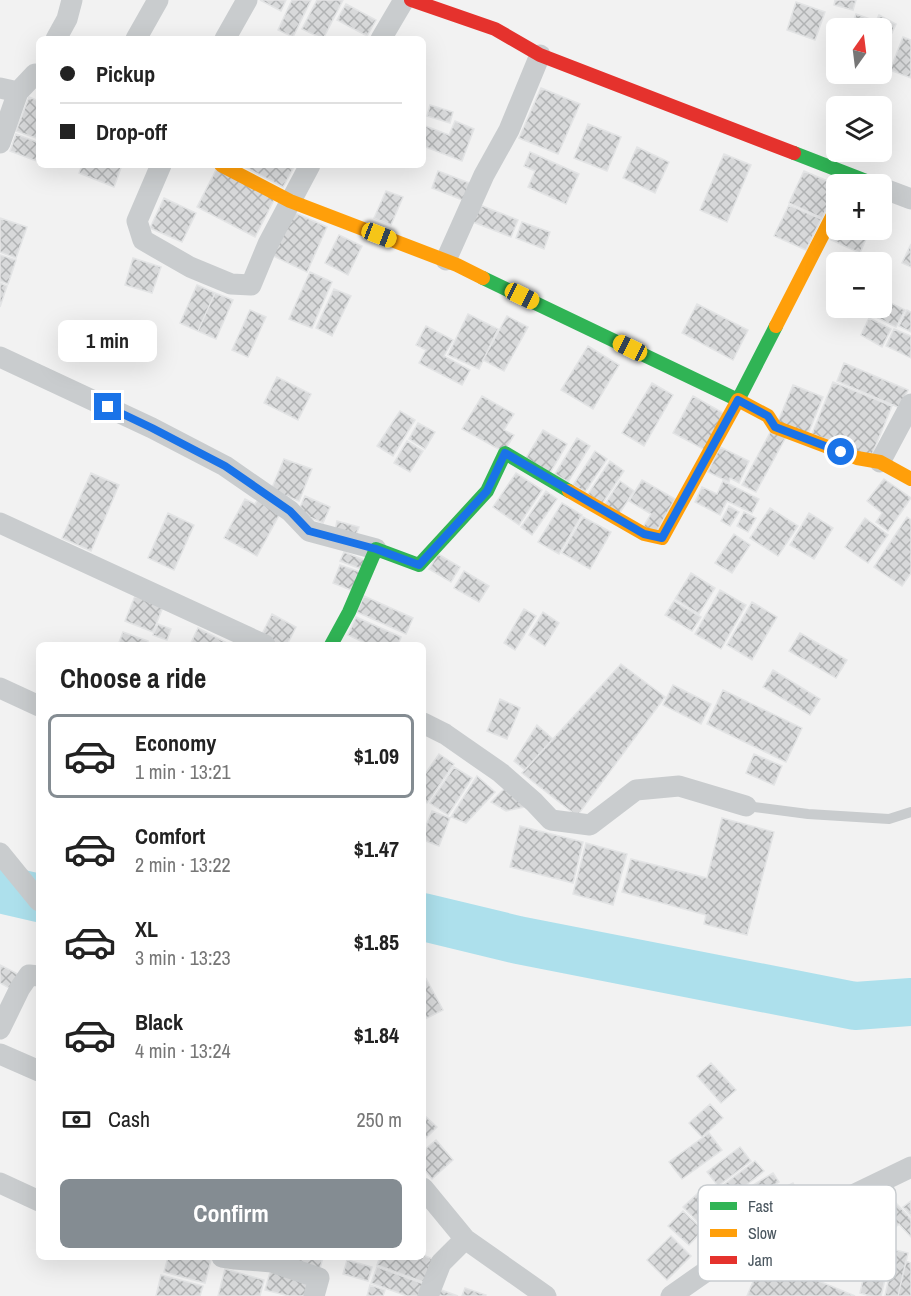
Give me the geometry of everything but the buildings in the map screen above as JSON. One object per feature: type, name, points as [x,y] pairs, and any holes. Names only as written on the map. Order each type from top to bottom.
[{"type":"street","points":[[58,36],[67,20],[72,0]]},
{"type":"street","points":[[138,36],[158,0]]},
{"type":"street","points":[[227,36],[247,0]]},
{"type":"street","points":[[383,36],[404,0]]},
{"type":"street","points":[[411,0],[495,29],[540,55],[835,174]]},
{"type":"street","points":[[446,260],[484,175],[508,130],[540,55]]},
{"type":"street","points":[[0,144],[9,90],[36,73]]},
{"type":"street","points":[[160,168],[136,221],[143,240],[190,267],[231,284],[251,285],[267,244],[308,168]]},
{"type":"street","points":[[227,168],[290,201],[446,260],[738,400],[768,416],[775,427],[857,458],[880,462],[911,479]]},
{"type":"street","points":[[892,192],[911,199]]},
{"type":"street","points":[[0,357],[152,428],[225,466],[290,511],[309,531],[376,549],[419,565],[487,491],[505,453],[644,534],[662,538],[738,400],[826,228]]},
{"type":"street","points":[[880,462],[911,404]]},
{"type":"street","points":[[0,524],[258,642]]},
{"type":"street","points":[[333,642],[349,612],[376,549]]},
{"type":"street","points":[[0,688],[36,705]]},
{"type":"street","points":[[426,725],[444,734],[501,773],[551,820],[590,825],[636,790],[679,786],[746,806]]},
{"type":"street","points":[[0,853],[36,897]]},
{"type":"street","points":[[0,1029],[20,988],[29,975],[36,976]]},
{"type":"street","points":[[0,1054],[36,1070]]},
{"type":"street","points":[[874,1185],[911,1167]]},
{"type":"street","points":[[0,1183],[36,1199]]},
{"type":"street","points":[[426,1192],[465,1239],[546,1296]]},
{"type":"street","points":[[428,1296],[441,1263],[465,1239]]},
{"type":"street","points":[[248,1260],[272,1262],[319,1278],[314,1296]]},
{"type":"street","points":[[671,1296],[698,1277]]},
{"type":"lane","points":[[746,806],[808,814],[889,819],[911,812]]},
{"type":"waterway","points":[[0,889],[36,897]]},
{"type":"waterway","points":[[426,918],[518,940],[855,1006],[911,1002]]},
{"type":"traffic: fast","points":[[794,153],[848,174]]},
{"type":"traffic: fast","points":[[483,278],[738,400],[776,326]]},
{"type":"traffic: fast","points":[[333,642],[349,612],[376,549],[419,565],[487,491],[505,453],[569,491]]},
{"type":"traffic: slow","points":[[227,168],[290,201],[457,265],[483,278]]},
{"type":"traffic: slow","points":[[776,326],[826,228]]},
{"type":"traffic: slow","points":[[569,491],[644,534],[662,538],[738,400],[768,416],[775,427],[857,458],[880,462],[911,479]]},
{"type":"traffic: jam","points":[[411,0],[495,29],[540,55],[794,153]]},
{"type":"route","points":[[108,407],[225,466],[290,511],[309,531],[376,549],[419,565],[487,491],[505,453],[644,534],[662,538],[738,400],[768,416],[775,427],[841,452]]}]
